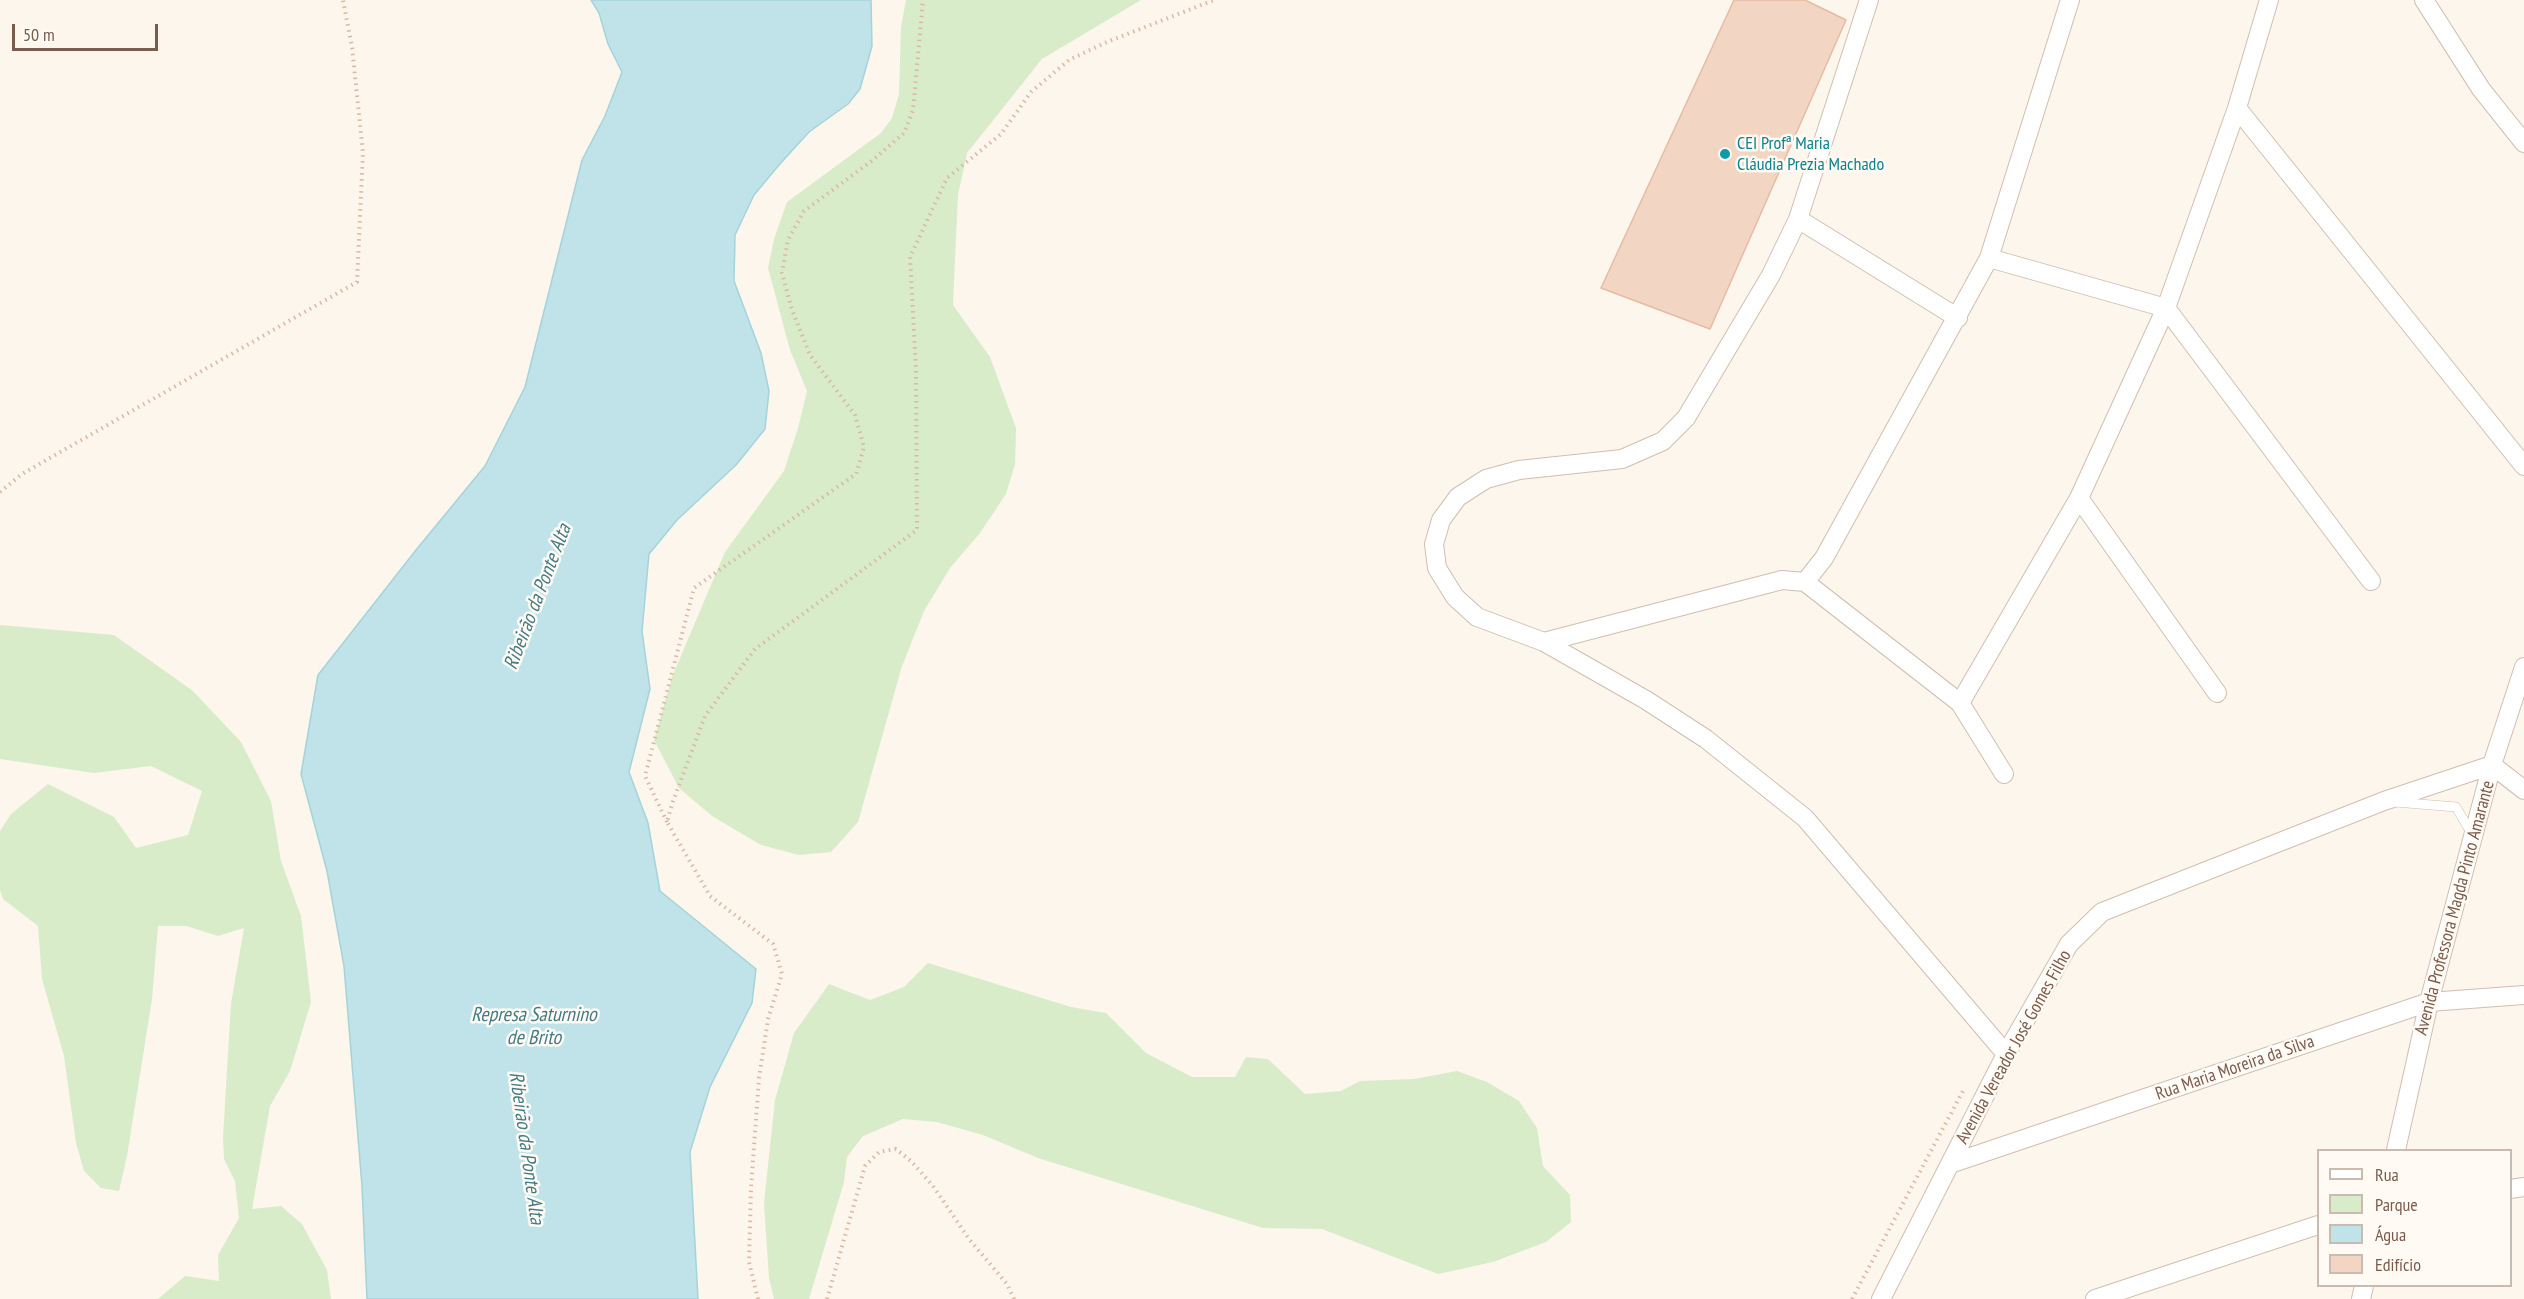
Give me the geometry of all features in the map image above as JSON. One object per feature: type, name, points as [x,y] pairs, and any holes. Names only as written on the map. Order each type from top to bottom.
[{"type":"street","points":[[1869,0],[1798,219],[1771,275],[1686,418],[1663,441],[1622,459],[1520,470],[1486,479],[1458,497],[1441,520],[1434,544],[1437,568],[1455,597],[1477,617],[1545,642],[1646,700],[1706,740],[1805,818],[2006,1054]]},
{"type":"street","points":[[1805,582],[1824,558],[1989,258],[2070,0]]},
{"type":"street","points":[[1960,703],[2079,498],[2166,308],[2236,108],[2269,0]]},
{"type":"street","points":[[2424,0],[2481,89],[2524,143]]},
{"type":"street","points":[[2236,108],[2524,466]]},
{"type":"street","points":[[1798,219],[1958,318]]},
{"type":"street","points":[[1989,258],[2166,308],[2371,581]]},
{"type":"street","points":[[2079,498],[2217,693]]},
{"type":"street","points":[[1545,642],[1782,580],[1805,582],[1960,703],[2004,774]]},
{"type":"street","name":"Avenida Professora Magda Pinto Amarante","points":[[2396,1149],[2429,1002],[2492,765],[2524,667]]},
{"type":"street","points":[[2492,765],[2524,790]]},
{"type":"street","name":"Avenida Vereador José Gomes Filho","points":[[1881,1299],[2006,1054],[2069,944],[2102,912],[2384,801],[2492,765]]},
{"type":"street","name":"Rua Maria Moreira da Silva","points":[[1950,1164],[2429,1002],[2524,995]]},
{"type":"street","points":[[2095,1299],[2317,1226]]},
{"type":"lane","name":"Avenida Vereador José Gomes Filho","points":[[2384,801],[2456,807],[2473,837]]},
{"type":"path","points":[[0,492],[22,474],[357,282],[363,153],[352,47],[343,0]]},
{"type":"path","points":[[758,1299],[749,1262],[751,1188],[759,1078],[768,1019],[782,974],[773,944],[710,896],[667,822],[645,776],[694,588],[856,474],[864,447],[855,415],[810,354],[792,310],[782,273],[788,240],[804,210],[865,166],[904,133],[913,110],[923,0]]},
{"type":"path","points":[[667,822],[705,716],[755,649],[917,530],[916,369],[909,257],[947,178],[1002,134],[1031,92],[1069,60],[1107,42],[1214,0]]},
{"type":"path","points":[[1852,1299],[1964,1089]]},
{"type":"path","points":[[827,1299],[865,1166],[879,1152],[896,1149],[911,1161],[933,1186],[969,1239],[1007,1284],[1014,1299]]},
{"type":"green space","points":[[906,0],[1141,0],[1042,59],[967,153],[958,195],[953,305],[990,357],[1016,428],[1015,464],[1006,494],[980,533],[950,568],[924,611],[902,666],[858,822],[831,852],[799,855],[761,845],[712,816],[679,788],[654,740],[672,677],[725,552],[784,471],[807,391],[790,350],[768,268],[774,239],[787,202],[881,133],[892,118],[899,94],[901,27]]},
{"type":"green space","points":[[0,625],[114,635],[193,691],[241,742],[271,801],[281,861],[301,916],[311,1002],[290,1071],[270,1106],[252,1209],[281,1206],[302,1224],[327,1270],[331,1299],[158,1299],[185,1276],[219,1281],[218,1255],[239,1218],[235,1181],[224,1159],[223,1137],[231,1004],[244,928],[218,936],[186,926],[158,926],[152,999],[127,1156],[119,1191],[101,1188],[84,1171],[76,1143],[64,1056],[42,979],[38,926],[3,899],[0,890],[0,831],[11,814],[48,784],[114,817],[136,848],[188,835],[202,791],[151,766],[94,773],[0,759]]},
{"type":"green space","points":[[928,963],[1071,1007],[1106,1013],[1146,1053],[1192,1077],[1235,1077],[1246,1057],[1268,1059],[1305,1094],[1341,1091],[1360,1081],[1414,1079],[1457,1071],[1487,1082],[1519,1101],[1537,1128],[1543,1166],[1570,1195],[1571,1222],[1546,1242],[1493,1262],[1438,1274],[1322,1229],[1263,1228],[1038,1158],[983,1135],[937,1122],[903,1119],[863,1136],[847,1157],[844,1182],[809,1299],[774,1299],[769,1278],[764,1203],[775,1100],[794,1033],[829,984],[870,1000],[904,987]]},
{"type":"water","name":"Represa Saturnino de Brito","points":[[591,0],[871,0],[872,46],[860,89],[848,104],[809,132],[779,165],[754,195],[735,235],[734,281],[761,353],[769,391],[765,429],[736,465],[677,520],[649,554],[642,631],[650,689],[629,772],[648,823],[660,891],[756,969],[752,1003],[710,1087],[690,1152],[698,1299],[367,1299],[362,1186],[344,966],[327,871],[301,774],[318,675],[485,466],[525,387],[582,160],[605,116],[622,72],[608,44],[599,13]]},
{"type":"building","name":"CEI Profª Maria Cláudia Prezia Machado","points":[[1734,0],[1805,0],[1846,20],[1710,329],[1601,288]]},
{"type":"place","name":"CEI Profª Maria Cláudia Prezia Machado","points":[[1725,154]]},
{"type":"water label","name":"Ribeirão da Ponte Alta","points":[[538,597]]},
{"type":"water label","name":"Ribeirão da Ponte Alta","points":[[526,1148]]}]
